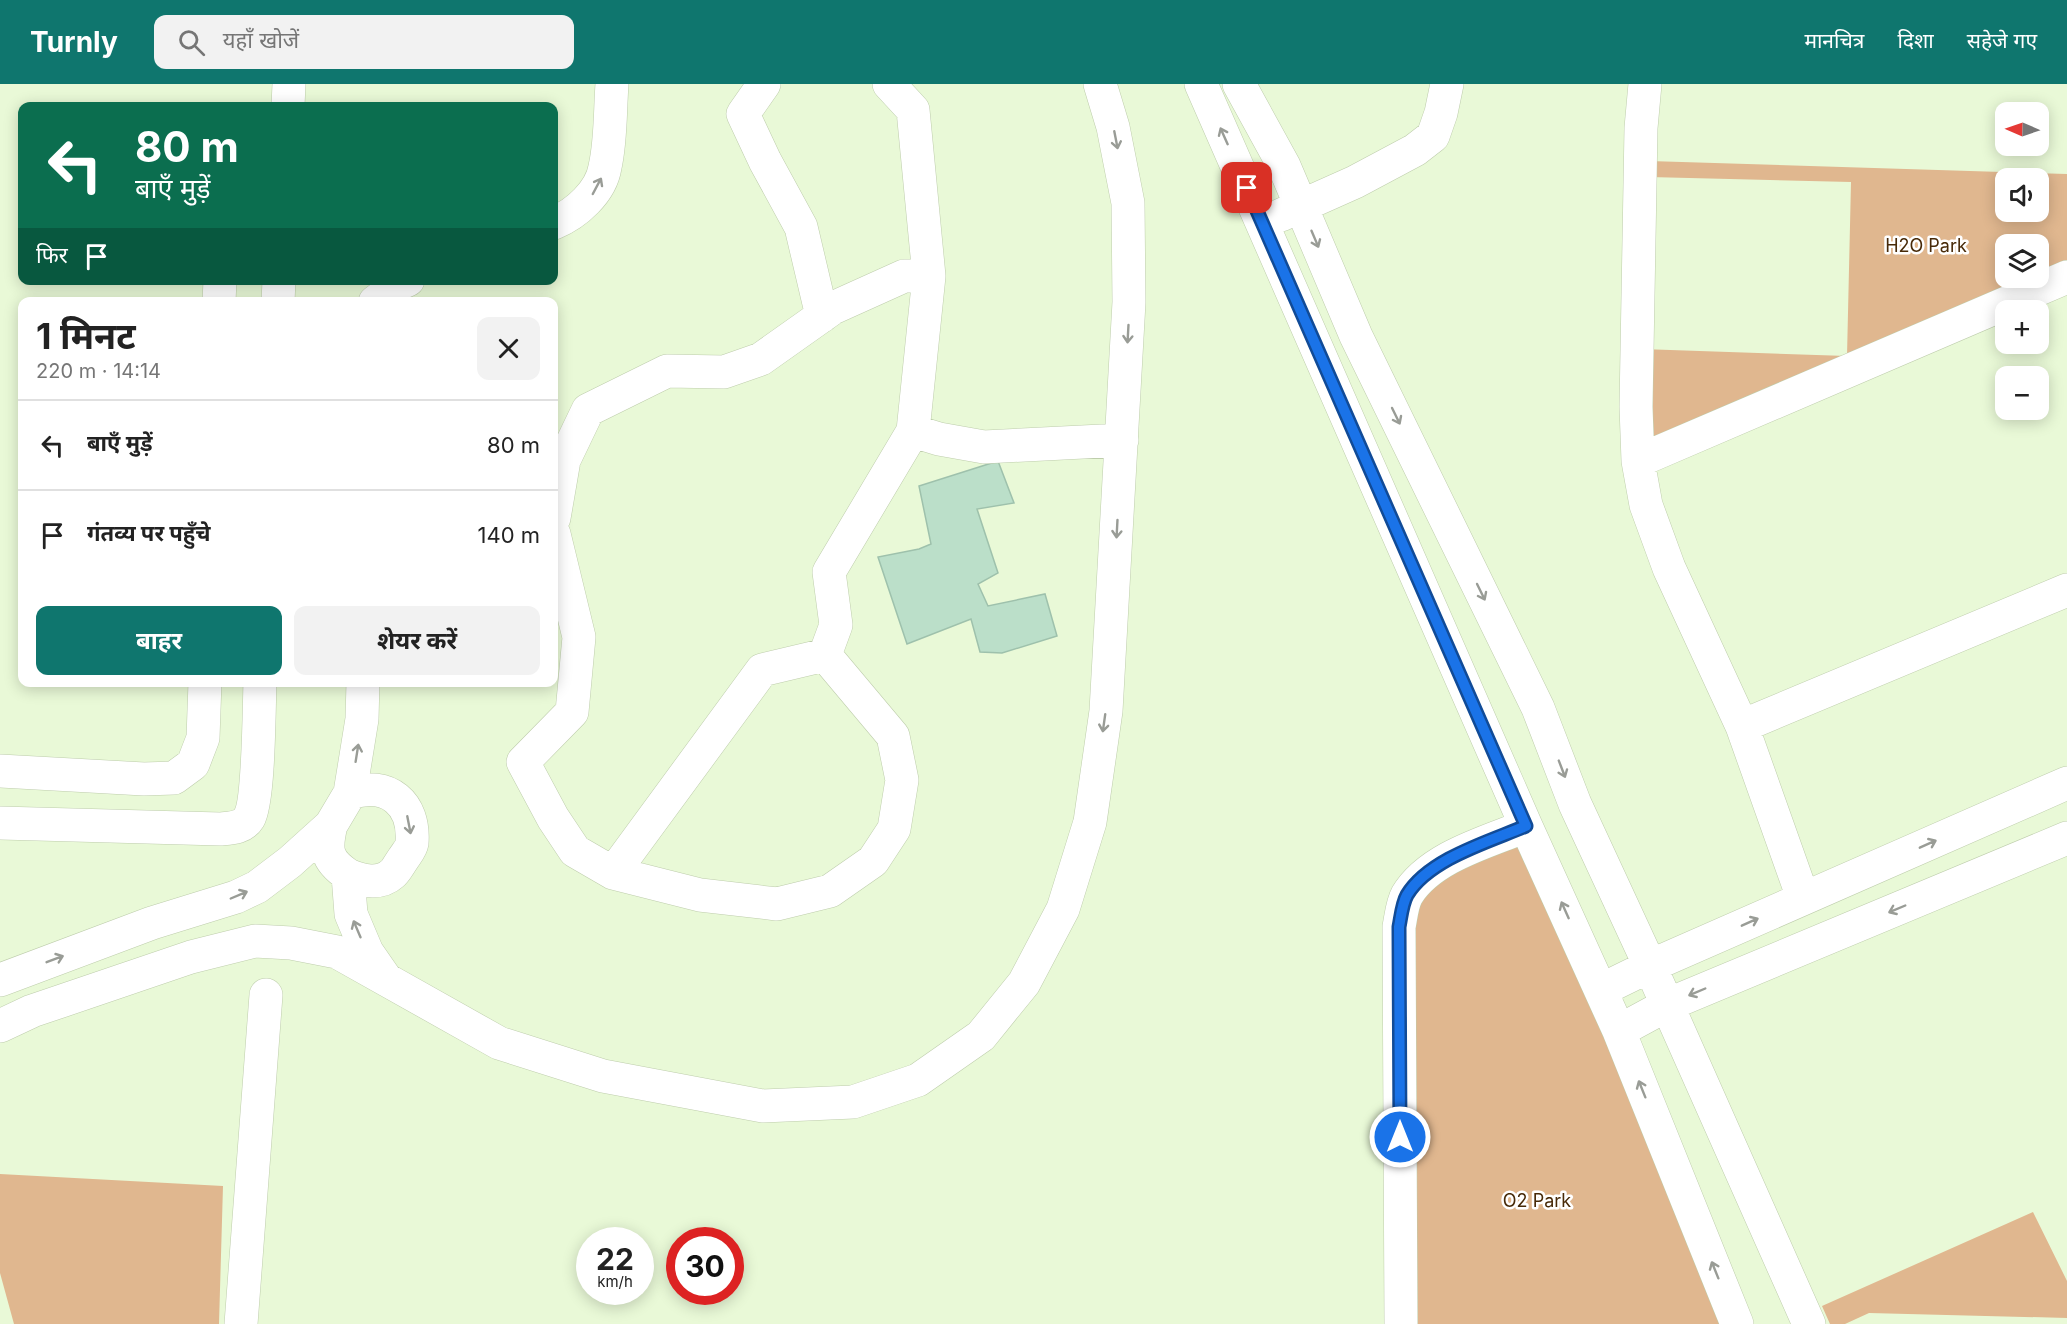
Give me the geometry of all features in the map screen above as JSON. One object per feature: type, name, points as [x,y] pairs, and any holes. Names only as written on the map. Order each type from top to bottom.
[{"type":"street","points":[[288,102],[289,84]]},
{"type":"street","points":[[558,221],[590,199],[605,170],[612,84]]},
{"type":"street","points":[[764,84],[743,114],[765,161],[801,227],[822,316]]},
{"type":"street","points":[[825,655],[836,625],[830,572],[913,431],[929,276],[914,110],[888,84]]},
{"type":"street","points":[[2,1019],[191,957],[255,941],[291,943],[337,952],[499,1043],[603,1076],[763,1106],[853,1102],[918,1080],[981,1036],[1024,983],[1063,909],[1090,822],[1106,711],[1129,302],[1128,203],[1113,127],[1100,84]]},
{"type":"street","points":[[1201,84],[1526,826],[1619,1031],[1737,1324]]},
{"type":"street","points":[[1239,84],[1284,166],[1356,336],[1538,708],[1575,804],[1650,966],[1809,1324]]},
{"type":"street","points":[[1263,223],[1355,182],[1416,150],[1433,136],[1447,84]]},
{"type":"street","points":[[1645,84],[1641,128],[1636,407],[1638,461],[1646,505],[1669,568],[1742,726],[1803,898]]},
{"type":"street","points":[[558,495],[564,460],[588,410],[667,371],[724,372],[761,359],[832,308],[904,276],[929,276]]},
{"type":"street","points":[[1638,461],[2067,276]]},
{"type":"street","points":[[382,297],[398,285]]},
{"type":"street","points":[[913,431],[939,439],[984,447],[1122,440]]},
{"type":"street","points":[[558,550],[579,637],[572,712],[524,762],[554,818],[575,851],[613,873],[700,895],[777,904],[830,891],[873,861],[894,828],[902,780],[893,736],[825,655]]},
{"type":"street","points":[[1742,726],[2067,590]]},
{"type":"street","points":[[613,873],[762,670],[825,655]]},
{"type":"street","points":[[0,771],[144,779],[174,778],[193,764],[203,738],[205,687]]},
{"type":"street","points":[[0,823],[220,829],[238,827],[249,818],[254,797],[260,687]]},
{"type":"street","points":[[0,980],[152,923],[236,897],[257,887],[290,862],[331,825],[350,793],[362,719],[363,687]]},
{"type":"street","points":[[1601,990],[1803,898],[2067,783]]},
{"type":"street","points":[[331,825],[326,846],[333,865],[359,880],[371,882],[392,875],[412,845],[405,806],[388,792],[364,789],[350,793]]},
{"type":"street","points":[[1988,818],[2006,864]]},
{"type":"street","points":[[1401,1324],[1399,927],[1406,897],[1419,880],[1440,862],[1526,826]]},
{"type":"street","points":[[1619,1031],[1667,1005],[2067,838]]},
{"type":"street","points":[[348,875],[351,914],[367,952],[386,980]]},
{"type":"street","points":[[1718,936],[1733,977]]},
{"type":"street","points":[[100,942],[115,983]]},
{"type":"street","points":[[241,1324],[266,995]]},
{"type":"green space","name":"H2O Park","points":[[1649,161],[1995,172],[1995,222],[2049,222],[2049,173],[2067,174],[2067,267],[2049,275],[2049,234],[1995,234],[1995,288],[2018,288],[1646,448],[1641,349],[1847,356],[1851,182],[1649,177]]},
{"type":"green space","name":"O2 Park","points":[[1521,839],[1724,1324],[1414,1324],[1415,905],[1438,877]]},
{"type":"green space","points":[[0,1174],[223,1186],[219,1324],[14,1324],[0,1273]]},
{"type":"green space","points":[[2033,1212],[2067,1281],[2067,1318],[1869,1313],[1845,1324],[1830,1324],[1822,1306]]},
{"type":"building","points":[[998,461],[1014,503],[977,509],[998,573],[978,584],[988,606],[1045,594],[1057,636],[1002,653],[980,652],[971,619],[907,644],[878,557],[919,549],[931,544],[919,486]]},
{"type":"route","points":[[1247,188],[1526,826],[1440,862],[1419,880],[1406,897],[1399,927],[1400,1137]]}]
